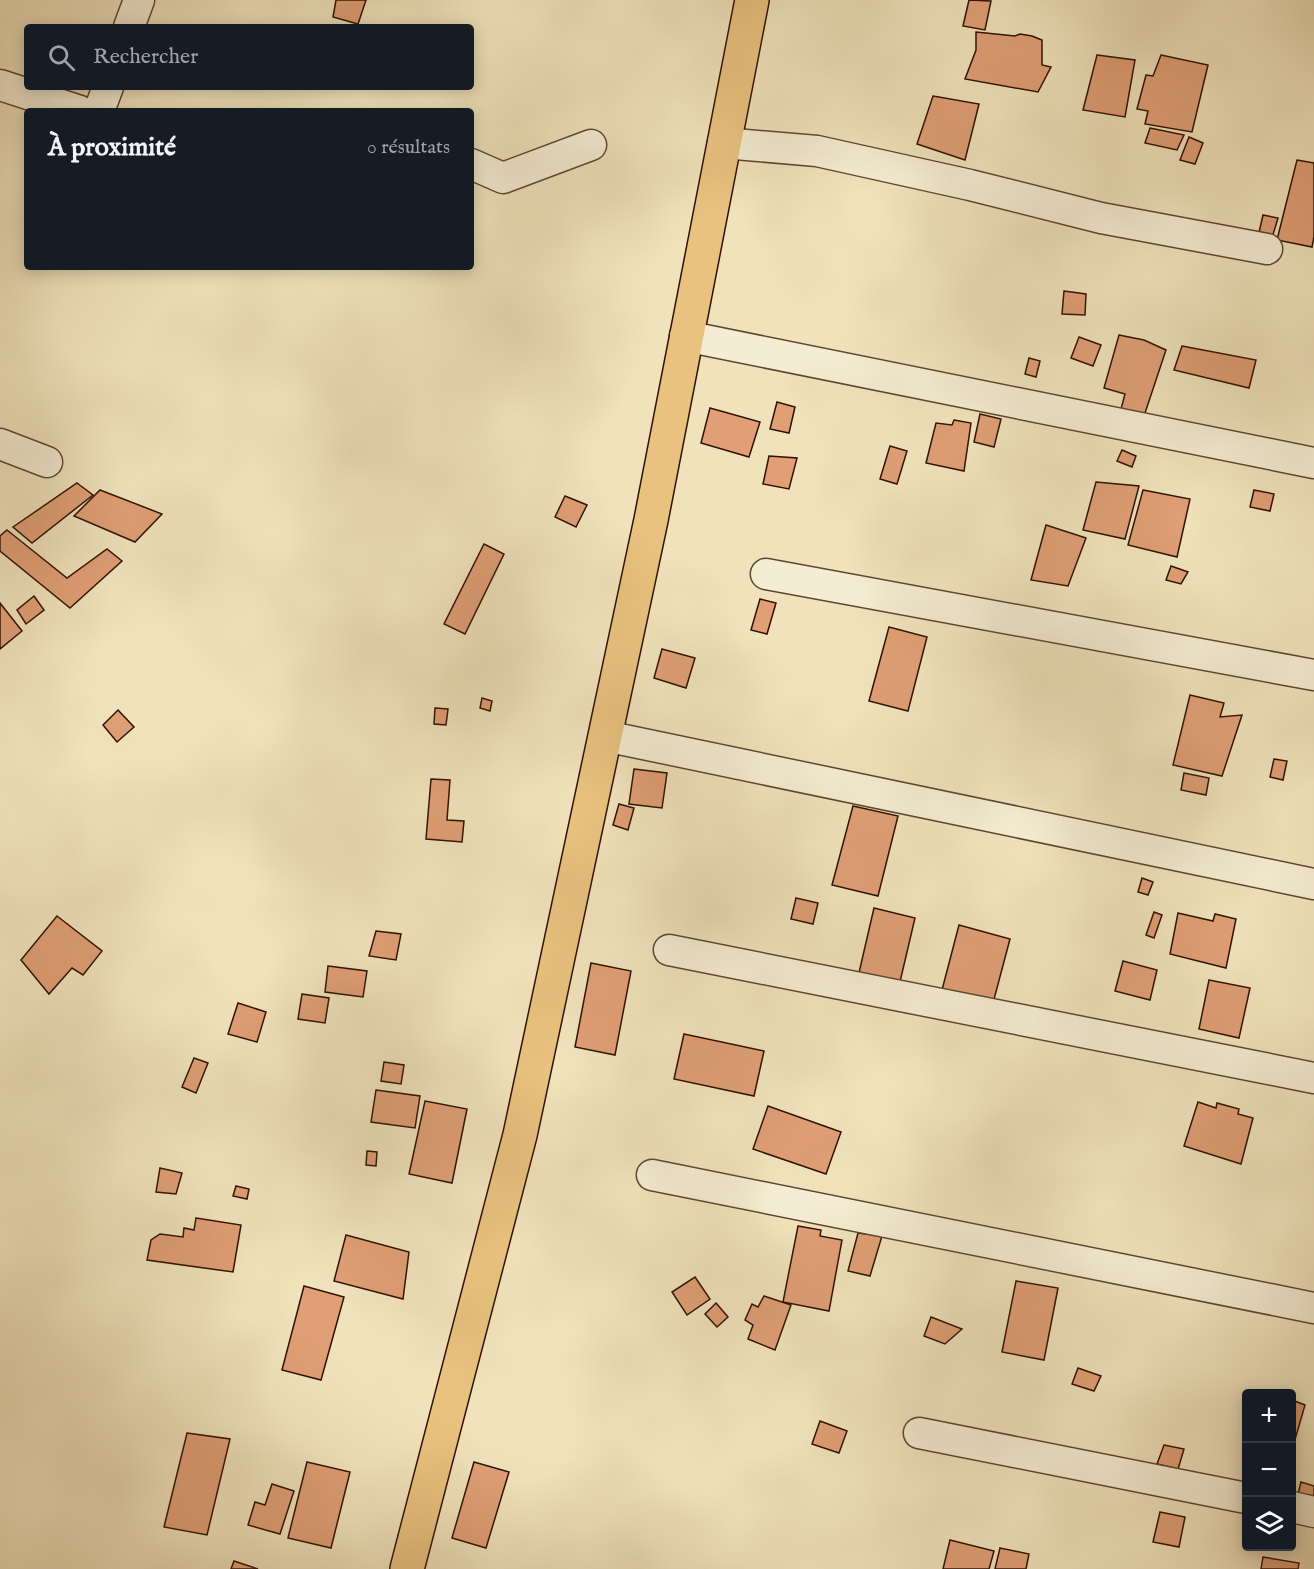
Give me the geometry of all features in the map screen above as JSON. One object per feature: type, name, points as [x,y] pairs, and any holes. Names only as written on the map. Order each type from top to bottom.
[{"type":"highway","points":[[407,1569],[520,1135],[651,520],[752,0]]},
{"type":"street","points":[[130,24],[139,0]]},
{"type":"street","points":[[0,85],[71,108]]},
{"type":"street","points":[[100,108],[107,90]]},
{"type":"street","points":[[723,143],[817,151],[970,185],[1101,218],[1267,249]]},
{"type":"street","points":[[474,165],[503,178],[591,145]]},
{"type":"street","points":[[685,336],[1314,463]]},
{"type":"street","points":[[0,444],[47,462]]},
{"type":"street","points":[[766,574],[1314,675]]},
{"type":"street","points":[[605,736],[1314,884]]},
{"type":"street","points":[[669,950],[1314,1077]]},
{"type":"street","points":[[652,1175],[1314,1308]]},
{"type":"street","points":[[919,1433],[1242,1497]]},
{"type":"street","points":[[1296,1508],[1314,1512]]},
{"type":"building","points":[[336,0],[366,0],[358,24],[333,17]]},
{"type":"building","points":[[969,0],[991,1],[985,30],[963,26]]},
{"type":"building","points":[[976,32],[1015,36],[1020,34],[1042,40],[1042,65],[1051,67],[1038,92],[965,79],[976,50]]},
{"type":"building","points":[[1097,55],[1135,60],[1125,117],[1083,110]]},
{"type":"building","points":[[1161,55],[1208,65],[1192,132],[1145,124],[1148,111],[1137,109],[1146,75],[1153,76]]},
{"type":"building","points":[[933,96],[979,104],[965,160],[917,144]]},
{"type":"building","points":[[1150,128],[1184,135],[1177,150],[1145,143]]},
{"type":"building","points":[[1189,137],[1203,143],[1195,164],[1180,160]]},
{"type":"building","points":[[1297,160],[1314,163],[1312,247],[1277,240]]},
{"type":"building","points":[[1263,215],[1278,218],[1272,238],[1258,237]]},
{"type":"building","points":[[1064,291],[1086,294],[1085,315],[1062,314]]},
{"type":"building","points":[[1119,335],[1144,340],[1166,350],[1144,416],[1121,409],[1125,394],[1104,388]]},
{"type":"building","points":[[1079,337],[1101,345],[1093,366],[1071,358]]},
{"type":"building","points":[[1182,346],[1256,360],[1249,388],[1174,370]]},
{"type":"building","points":[[1029,358],[1040,361],[1036,377],[1025,374]]},
{"type":"building","points":[[777,402],[795,407],[789,433],[770,429]]},
{"type":"building","points":[[710,408],[760,422],[749,457],[701,443]]},
{"type":"building","points":[[980,414],[1001,419],[994,447],[974,442]]},
{"type":"building","points":[[954,420],[971,423],[964,471],[926,463],[936,423],[952,425]]},
{"type":"building","points":[[890,446],[907,451],[897,484],[880,479]]},
{"type":"building","points":[[1122,450],[1136,456],[1132,467],[1117,461]]},
{"type":"building","points":[[769,456],[797,458],[789,489],[763,484]]},
{"type":"building","points":[[1096,482],[1139,486],[1125,539],[1083,530]]},
{"type":"building","points":[[77,483],[93,495],[32,543],[13,527]]},
{"type":"building","points":[[100,490],[162,514],[135,542],[74,516]]},
{"type":"building","points":[[1143,490],[1190,499],[1177,557],[1128,545]]},
{"type":"building","points":[[1254,490],[1274,494],[1270,511],[1250,507]]},
{"type":"building","points":[[565,496],[587,505],[576,527],[555,517]]},
{"type":"building","points":[[1046,525],[1086,538],[1068,586],[1031,580]]},
{"type":"building","points":[[7,530],[67,578],[107,549],[122,561],[70,608],[0,551],[0,536]]},
{"type":"building","points":[[484,544],[504,554],[465,634],[444,624]]},
{"type":"building","points":[[1171,566],[1188,572],[1181,584],[1166,580]]},
{"type":"building","points":[[34,596],[44,610],[26,624],[17,610]]},
{"type":"building","points":[[760,599],[776,603],[767,634],[751,630]]},
{"type":"building","points":[[0,603],[22,631],[0,649]]},
{"type":"building","points":[[889,627],[927,637],[908,711],[869,701]]},
{"type":"building","points":[[662,649],[695,658],[686,688],[654,678]]},
{"type":"building","points":[[1190,695],[1224,703],[1220,717],[1242,715],[1222,776],[1173,765]]},
{"type":"building","points":[[482,698],[492,701],[490,711],[480,708]]},
{"type":"building","points":[[435,708],[448,709],[446,725],[434,724]]},
{"type":"building","points":[[118,710],[134,727],[117,742],[103,725]]},
{"type":"building","points":[[1274,759],[1287,761],[1283,780],[1270,777]]},
{"type":"building","points":[[634,769],[667,773],[662,808],[629,804]]},
{"type":"building","points":[[1184,773],[1209,778],[1206,795],[1181,790]]},
{"type":"building","points":[[431,779],[450,780],[447,820],[464,821],[462,842],[426,839]]},
{"type":"building","points":[[619,804],[634,808],[628,830],[613,825]]},
{"type":"building","points":[[853,806],[898,816],[878,896],[832,885]]},
{"type":"building","points":[[1142,878],[1153,882],[1148,895],[1138,892]]},
{"type":"building","points":[[796,898],[818,903],[813,924],[791,919]]},
{"type":"building","points":[[874,908],[915,918],[899,986],[858,977]]},
{"type":"building","points":[[1154,912],[1162,915],[1154,938],[1146,935]]},
{"type":"building","points":[[1178,913],[1213,921],[1215,914],[1236,919],[1226,968],[1170,954]]},
{"type":"building","points":[[57,916],[102,951],[83,975],[72,968],[49,994],[21,960]]},
{"type":"building","points":[[959,925],[1010,939],[993,1003],[942,990]]},
{"type":"building","points":[[376,931],[401,934],[396,960],[369,956]]},
{"type":"building","points":[[1123,961],[1157,970],[1150,1000],[1115,991]]},
{"type":"building","points":[[591,963],[631,971],[615,1055],[575,1047]]},
{"type":"building","points":[[328,966],[367,971],[363,997],[325,992]]},
{"type":"building","points":[[1209,980],[1250,988],[1239,1038],[1199,1029]]},
{"type":"building","points":[[302,994],[329,998],[325,1023],[298,1019]]},
{"type":"building","points":[[238,1003],[266,1012],[257,1042],[228,1034]]},
{"type":"building","points":[[684,1034],[764,1051],[754,1096],[674,1079]]},
{"type":"building","points":[[194,1058],[208,1063],[196,1093],[182,1087]]},
{"type":"building","points":[[384,1062],[404,1065],[401,1084],[381,1081]]},
{"type":"building","points":[[376,1090],[420,1096],[415,1128],[371,1122]]},
{"type":"building","points":[[425,1101],[467,1109],[452,1183],[409,1174]]},
{"type":"building","points":[[1198,1102],[1216,1108],[1217,1103],[1239,1109],[1238,1114],[1253,1118],[1241,1164],[1184,1146]]},
{"type":"building","points":[[768,1106],[841,1132],[826,1174],[753,1149]]},
{"type":"building","points":[[367,1151],[377,1152],[376,1166],[366,1165]]},
{"type":"building","points":[[160,1168],[182,1173],[176,1194],[156,1192]]},
{"type":"building","points":[[236,1186],[249,1189],[247,1199],[233,1196]]},
{"type":"building","points":[[196,1218],[241,1225],[233,1272],[147,1260],[151,1240],[160,1234],[183,1237],[184,1228],[194,1230]]},
{"type":"building","points":[[798,1226],[821,1230],[820,1236],[842,1240],[829,1311],[783,1302]]},
{"type":"building","points":[[858,1233],[882,1236],[870,1276],[848,1271]]},
{"type":"building","points":[[346,1235],[409,1252],[403,1299],[334,1281]]},
{"type":"building","points":[[695,1277],[710,1299],[687,1315],[672,1292]]},
{"type":"building","points":[[1016,1281],[1058,1288],[1044,1360],[1002,1352]]},
{"type":"building","points":[[304,1286],[344,1297],[321,1380],[282,1370]]},
{"type":"building","points":[[764,1296],[791,1305],[775,1350],[748,1339],[753,1325],[745,1320],[752,1304],[758,1307]]},
{"type":"building","points":[[716,1303],[728,1317],[717,1327],[705,1314]]},
{"type":"building","points":[[931,1317],[962,1329],[945,1344],[924,1336]]},
{"type":"building","points":[[1078,1368],[1101,1376],[1094,1391],[1072,1384]]},
{"type":"building","points":[[1296,1402],[1305,1405],[1296,1436]]},
{"type":"building","points":[[820,1421],[847,1431],[839,1453],[812,1444]]},
{"type":"building","points":[[187,1433],[230,1439],[207,1535],[164,1527]]},
{"type":"building","points":[[1164,1445],[1184,1449],[1178,1469],[1157,1464]]},
{"type":"building","points":[[307,1462],[350,1472],[331,1548],[288,1538]]},
{"type":"building","points":[[474,1462],[509,1472],[486,1548],[452,1538]]},
{"type":"building","points":[[1301,1482],[1314,1486],[1314,1503],[1297,1498]]},
{"type":"building","points":[[272,1484],[294,1491],[280,1534],[248,1525],[255,1502],[265,1505]]},
{"type":"building","points":[[1160,1512],[1185,1517],[1179,1547],[1153,1542]]},
{"type":"building","points":[[950,1540],[994,1551],[989,1569],[943,1569]]},
{"type":"building","points":[[1000,1548],[1029,1554],[1026,1569],[995,1569]]},
{"type":"building","points":[[1263,1557],[1299,1563],[1298,1569],[1261,1569]]},
{"type":"building","points":[[234,1561],[258,1569],[231,1569]]}]
